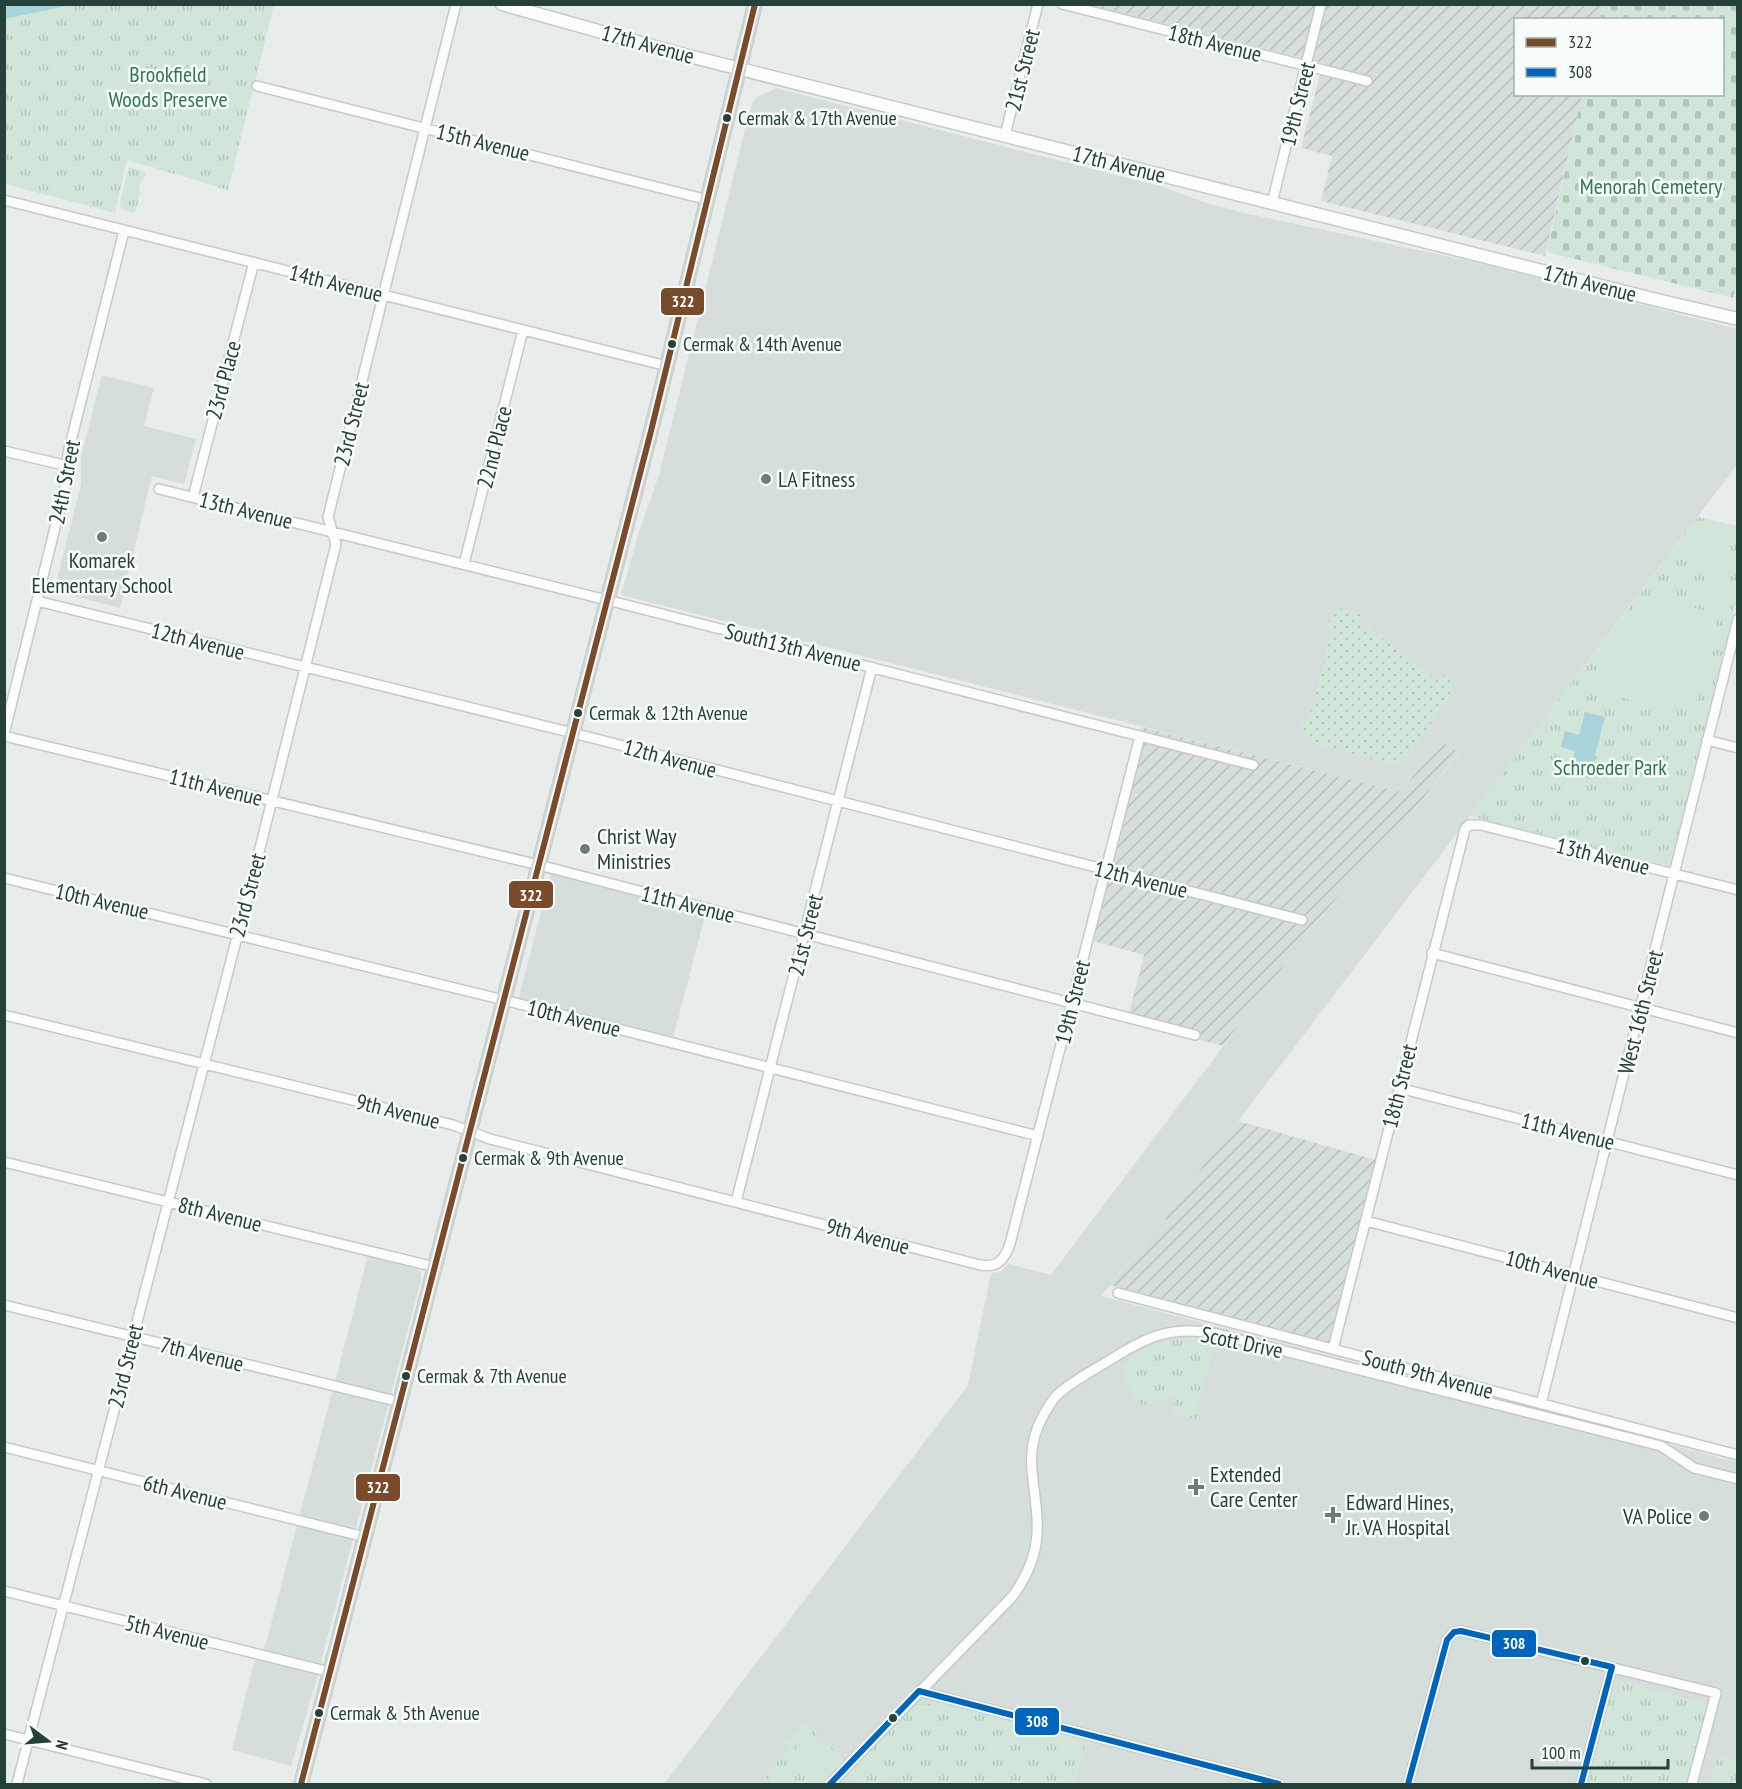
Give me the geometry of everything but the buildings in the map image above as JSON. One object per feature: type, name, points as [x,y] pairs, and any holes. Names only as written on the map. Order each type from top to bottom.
[{"type":"main road","points":[[301,1785],[608,600],[755,4]]},
{"type":"street","name":"23rd Street","points":[[17,1785],[336,544],[328,518],[456,4]]},
{"type":"street","name":"17th Avenue","points":[[502,4],[739,68],[1642,297],[1737,319]]},
{"type":"street","name":"21st Street","points":[[1005,135],[1038,4]]},
{"type":"street","name":"18th Avenue","points":[[1062,4],[1367,81]]},
{"type":"street","name":"19th Street","points":[[1272,203],[1321,4]]},
{"type":"street","name":"15th Avenue","points":[[257,86],[708,200]]},
{"type":"street","name":"14th Avenue","points":[[4,200],[667,366]]},
{"type":"street","name":"24th Street","points":[[4,735],[66,483],[68,453],[124,231]]},
{"type":"street","name":"23rd Place","points":[[193,497],[254,262]]},
{"type":"street","name":"22nd Place","points":[[464,564],[523,330]]},
{"type":"street","points":[[4,451],[68,466]]},
{"type":"street","name":"13th Avenue","points":[[159,489],[332,532]]},
{"type":"street","name":"South13th Avenue","points":[[332,532],[1253,765]]},
{"type":"street","name":"12th Avenue","points":[[37,601],[573,733],[1302,920]]},
{"type":"street","name":"West 16th Street","points":[[1541,1404],[1737,619]]},
{"type":"street","name":"21st Street","points":[[736,1202],[872,667]]},
{"type":"street","name":"11th Avenue","points":[[4,735],[539,865],[1195,1035]]},
{"type":"street","name":"19th Street","points":[[998,1264],[1004,1259],[1010,1244],[1140,736]]},
{"type":"street","points":[[1707,740],[1737,748]]},
{"type":"street","name":"13th Avenue","points":[[1469,825],[1481,825],[1737,890]]},
{"type":"street","name":"18th Street","points":[[1333,1349],[1462,834],[1469,825]]},
{"type":"street","name":"10th Avenue","points":[[4,878],[236,933],[1038,1136]]},
{"type":"street","points":[[1432,953],[1737,1033]]},
{"type":"street","name":"9th Avenue","points":[[4,1015],[414,1115],[490,1138],[980,1265],[988,1267],[998,1264]]},
{"type":"street","name":"11th Avenue","points":[[1399,1088],[1737,1175]]},
{"type":"street","name":"8th Avenue","points":[[4,1162],[435,1267]]},
{"type":"street","name":"10th Avenue","points":[[1366,1221],[1737,1318]]},
{"type":"street","name":"South 9th Avenue","points":[[1118,1293],[1737,1455]]},
{"type":"street","name":"7th Avenue","points":[[4,1305],[400,1402]]},
{"type":"street","name":"Scott Drive","points":[[830,1785],[1012,1597],[1027,1576],[1038,1534],[1031,1471],[1034,1435],[1056,1396],[1072,1383],[1133,1345],[1160,1334],[1179,1330],[1213,1333],[1661,1446],[1694,1468],[1737,1479]]},
{"type":"street","name":"6th Avenue","points":[[4,1448],[365,1537]]},
{"type":"street","name":"5th Avenue","points":[[4,1591],[330,1672]]},
{"type":"street","points":[[1408,1785],[1447,1641],[1454,1632],[1470,1632],[1716,1693],[1692,1785]]},
{"type":"street","points":[[1581,1785],[1612,1667]]},
{"type":"street","points":[[919,1691],[1279,1785]]},
{"type":"street","points":[[4,1734],[206,1785]]},
{"type":"shaded area","points":[[1091,5],[1603,5],[1600,18],[1514,18],[1514,96],[1582,96],[1545,256],[1321,201],[1332,156],[1301,148],[1323,63]]},
{"type":"shaded area","points":[[776,88],[1163,187],[1244,213],[1475,262],[1737,329],[1737,465],[1166,1216],[1169,1225],[1152,1234],[1101,1296],[1737,1462],[1737,1784],[664,1784],[968,1385],[991,1273],[1000,1272],[1009,1264],[1051,1275],[1319,919],[1379,848],[1384,850],[1458,754],[1439,740],[1402,792],[621,595],[639,532],[659,475],[749,113],[757,97]]},
{"type":"shaded area","name":"Komarek Elementary School","points":[[102,375],[154,388],[144,426],[196,439],[184,484],[152,476],[120,608],[54,591],[81,484],[81,456]]},
{"type":"shaded area","points":[[1141,727],[1402,792],[1439,740],[1458,753],[1384,850],[1379,848],[1319,919],[1223,1046],[1127,1021],[1144,955],[1086,939]]},
{"type":"shaded area","points":[[551,873],[706,912],[672,1042],[518,1000]]},
{"type":"shaded area","points":[[1238,1121],[1376,1160],[1329,1343],[1110,1285],[1152,1234],[1169,1225],[1165,1216]]},
{"type":"shaded area","points":[[368,1256],[416,1269],[421,1272],[421,1279],[315,1685],[291,1766],[232,1750],[253,1665],[266,1643]]},
{"type":"green space","name":"Brookfield Woods Preserve","points":[[4,5],[274,5],[228,190],[127,160],[115,213],[5,184]]},
{"type":"green space","name":"Menorah Cemetery","points":[[1603,5],[1737,5],[1738,278],[1733,298],[1547,252],[1582,96],[1724,96],[1724,18],[1600,18]]},
{"type":"green space","points":[[130,167],[146,172],[139,185],[136,211],[133,213],[121,209],[120,203]]},
{"type":"green space","name":"Schroeder Park","points":[[1698,517],[1737,526],[1737,598],[1670,866],[1470,816]]},
{"type":"green space","points":[[1699,525],[1732,534],[1721,578],[1688,569]]},
{"type":"green space","points":[[1707,584],[1724,588],[1719,612],[1701,607]]},
{"type":"green space","points":[[1642,602],[1670,603],[1719,614],[1697,699],[1675,711],[1593,690],[1591,679],[1604,652]]},
{"type":"green space","points":[[1341,609],[1364,613],[1358,620],[1438,681],[1444,674],[1448,676],[1453,690],[1405,759],[1396,763],[1387,763],[1319,745],[1308,738],[1302,728],[1302,719],[1309,720],[1332,630],[1325,627]]},
{"type":"green space","points":[[1190,1337],[1209,1340],[1214,1348],[1199,1404],[1197,1404],[1198,1419],[1173,1414],[1175,1400],[1173,1397],[1156,1400],[1141,1407],[1120,1371],[1124,1368],[1123,1364],[1129,1357],[1145,1348],[1163,1341]]},
{"type":"green space","points":[[1616,1680],[1706,1704],[1707,1710],[1687,1784],[1584,1784],[1612,1682]]},
{"type":"green space","points":[[940,1702],[1087,1740],[1075,1784],[904,1784],[893,1774],[882,1784],[860,1784],[846,1772],[902,1713],[914,1706]]},
{"type":"green space","points":[[804,1722],[844,1760],[821,1784],[774,1784],[764,1776],[789,1749],[784,1743]]},
{"type":"green space","points":[[804,1740],[831,1765],[817,1780],[791,1755]]},
{"type":"green space","points":[[1717,1756],[1737,1762],[1737,1784],[1710,1784]]},
{"type":"water","points":[[5,4],[70,5],[5,19]]},
{"type":"water","points":[[1585,712],[1605,717],[1589,778],[1569,773],[1575,751],[1561,747],[1565,731],[1579,735]]},
{"type":"transit line","name":"322","points":[[301,1784],[651,431],[755,4]]},
{"type":"transit line","name":"308","points":[[1408,1784],[1447,1640],[1454,1632],[1461,1631],[1612,1667],[1581,1784]]},
{"type":"transit line","name":"308","points":[[830,1784],[919,1691],[1279,1784]]},
{"type":"place","name":"Cermak & 17th Avenue","points":[[727,118]]},
{"type":"place","name":"Cermak & 14th Avenue","points":[[672,344]]},
{"type":"place","name":"LA Fitness","points":[[766,479]]},
{"type":"place","name":"Komarek Elementary School","points":[[102,537]]},
{"type":"place","name":"Cermak & 12th Avenue","points":[[578,713]]},
{"type":"place","name":"Christ Way Ministries","points":[[585,849]]},
{"type":"place","name":"Cermak & 9th Avenue","points":[[463,1158]]},
{"type":"place","name":"Cermak & 7th Avenue","points":[[406,1376]]},
{"type":"place","name":"Extended Care Center","points":[[1196,1487]]},
{"type":"place","name":"Edward Hines, Jr. VA Hospital","points":[[1333,1515]]},
{"type":"place","name":"VA Police","points":[[1704,1516]]},
{"type":"place","name":"Cermak & 5th Avenue","points":[[319,1713]]}]
